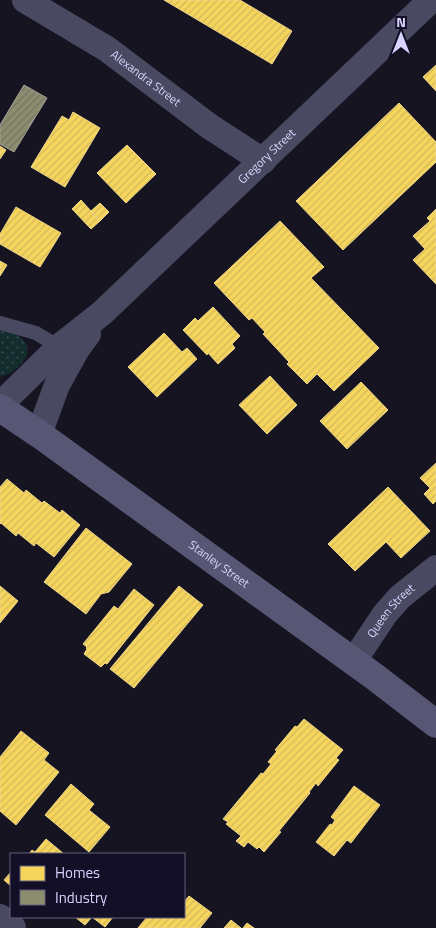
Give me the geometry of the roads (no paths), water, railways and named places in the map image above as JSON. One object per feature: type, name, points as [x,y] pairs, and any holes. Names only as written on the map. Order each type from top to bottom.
[{"type":"main road","name":"Stanley Street","points":[[0,406],[375,677],[436,724]]},
{"type":"street","name":"Alexandra Street","points":[[25,0],[107,49],[209,126],[263,161]]},
{"type":"street","name":"Gregory Street","points":[[0,406],[59,347],[102,313],[431,0]]},
{"type":"street","name":"Gregory Street","points":[[39,434],[52,397],[66,367],[102,313]]},
{"type":"street","name":"Queen Street","points":[[353,662],[385,614],[400,597],[436,568]]},
{"type":"street","points":[[0,917],[14,928]]},
{"type":"lane","points":[[0,323],[36,333],[59,347]]}]
